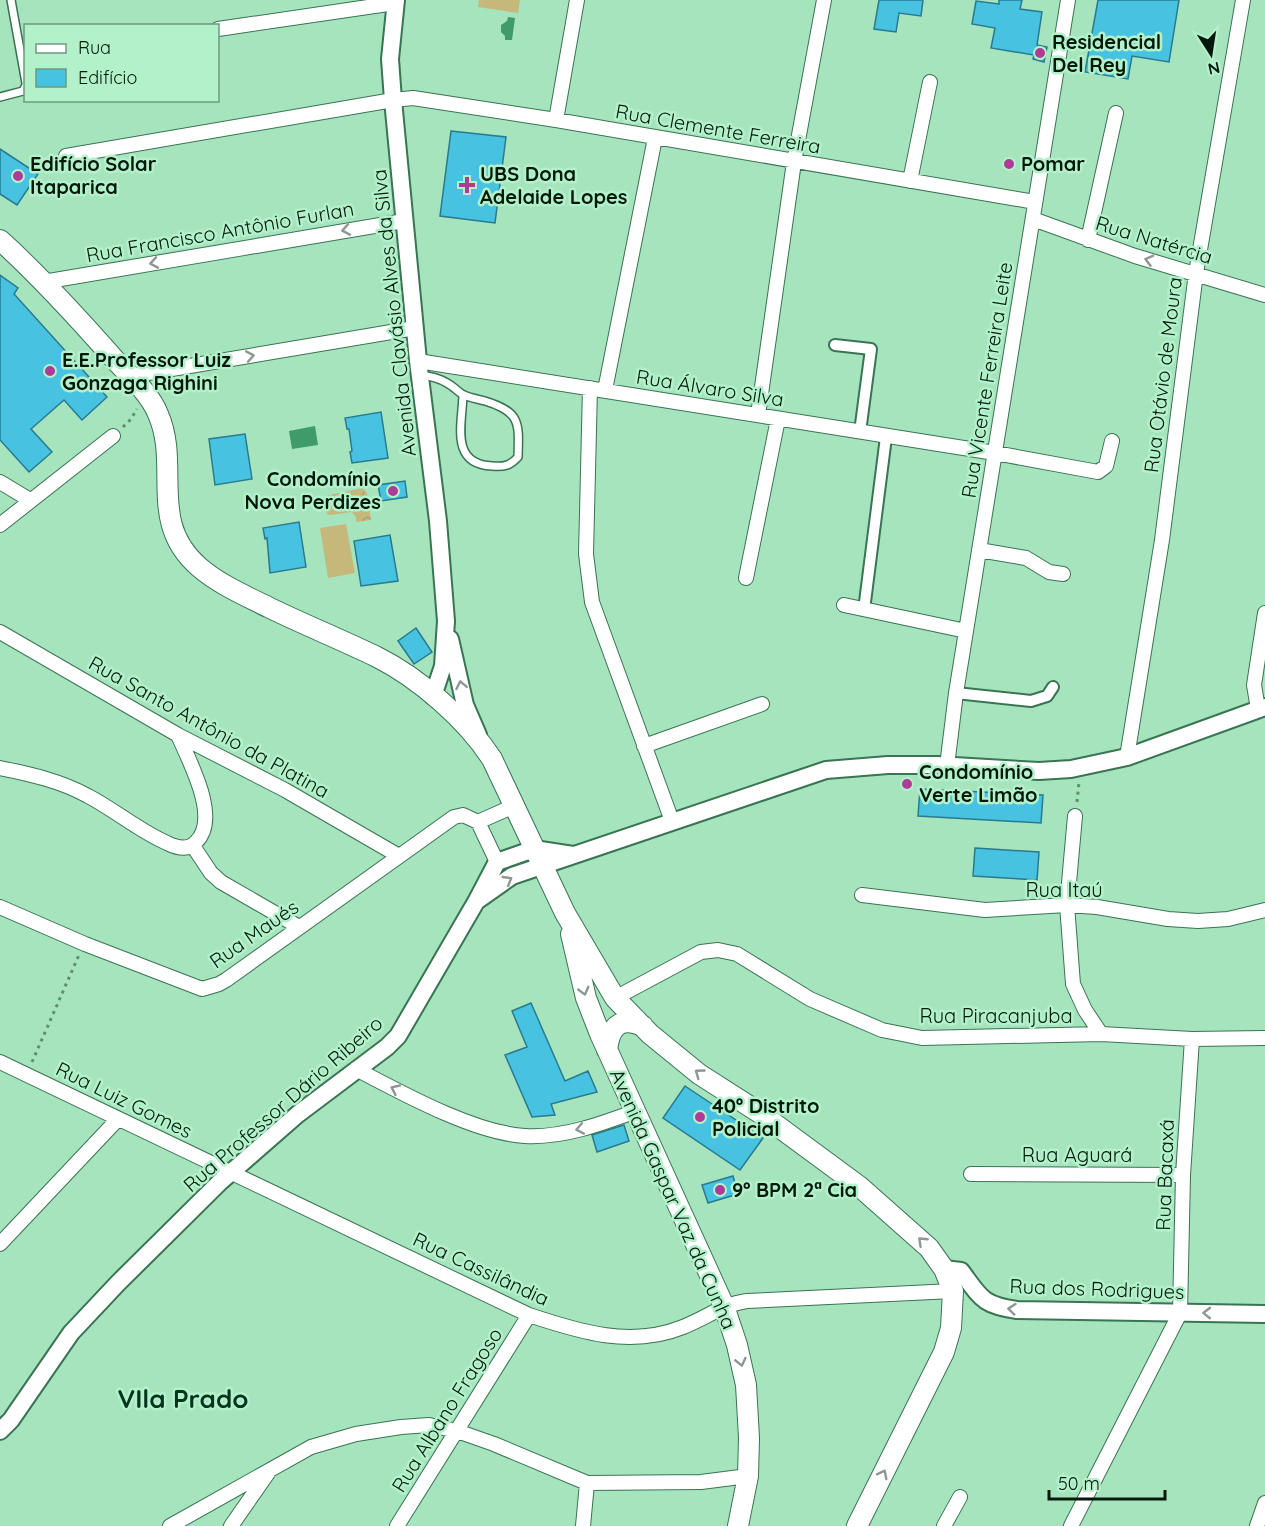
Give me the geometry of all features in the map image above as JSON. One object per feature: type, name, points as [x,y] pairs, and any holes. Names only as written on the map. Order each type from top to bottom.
[{"type":"main road","points":[[0,240],[43,282],[130,376],[146,394],[158,413],[166,438],[168,511],[174,531],[184,551],[200,567],[230,588],[379,658],[433,696],[480,740],[501,777],[565,913],[615,998],[643,1026],[699,1074],[760,1113],[859,1186],[929,1248],[944,1269],[953,1291],[951,1328],[944,1352],[857,1526]]},
{"type":"main road","name":"Avenida Gaspar Vaz da Cunha","points":[[565,913],[586,998],[607,1050],[723,1306],[737,1345],[746,1385],[749,1438],[747,1476],[738,1526]]},
{"type":"main road","points":[[607,1050],[612,1032],[619,1024],[633,1022],[643,1026]]},
{"type":"street","points":[[556,120],[578,0]]},
{"type":"street","points":[[758,416],[795,162],[824,0]]},
{"type":"street","name":"Rua Vicente Ferreira Leite","points":[[947,766],[956,693],[1068,0]]},
{"type":"street","name":"Rua Otávio de Moura","points":[[1127,756],[1162,540],[1196,273],[1243,0]]},
{"type":"street","points":[[219,29],[396,2]]},
{"type":"street","name":"Avenida Clavásio Alves da Silva","points":[[396,2],[390,59],[393,100],[419,368],[438,521],[446,621],[465,705],[480,740]]},
{"type":"street","points":[[910,181],[930,82]]},
{"type":"street","name":"Rua Clemente Ferreira","points":[[66,156],[413,98],[556,120],[1035,202]]},
{"type":"street","points":[[1088,240],[1116,113]]},
{"type":"street","points":[[605,390],[655,138]]},
{"type":"street","name":"Rua Natércia","points":[[1033,219],[1135,256],[1265,295]]},
{"type":"street","name":"Rua Francisco Antônio Furlan","points":[[43,282],[404,221]]},
{"type":"street","points":[[130,376],[415,328]]},
{"type":"street","points":[[835,345],[870,349],[860,432]]},
{"type":"street","name":"Rua Álvaro Silva","points":[[419,368],[605,390],[995,453],[1098,472],[1106,466],[1112,441]]},
{"type":"street","points":[[590,388],[586,554],[592,602],[672,820]]},
{"type":"street","points":[[746,578],[778,418]]},
{"type":"street","points":[[0,525],[113,436]]},
{"type":"street","points":[[864,610],[886,437]]},
{"type":"street","points":[[0,482],[30,500]]},
{"type":"street","points":[[979,550],[1026,558],[1049,572],[1063,574]]},
{"type":"street","points":[[844,605],[966,631]]},
{"type":"street","points":[[478,822],[497,862],[573,855],[826,770],[878,765],[1039,771],[1080,768],[1127,756],[1261,708],[1254,685],[1265,613]]},
{"type":"street","name":"Avenida Clavásio Alves da Silva","points":[[433,696],[443,666],[446,621]]},
{"type":"street","name":"Rua Santo Antônio da Platina","points":[[0,632],[178,735],[285,790],[399,856]]},
{"type":"street","points":[[956,693],[1031,701],[1047,696],[1053,687]]},
{"type":"street","points":[[644,746],[762,704]]},
{"type":"street","points":[[0,768],[36,775],[86,795],[167,843],[183,849],[193,846],[202,837],[206,813],[198,781],[178,735]]},
{"type":"street","name":"Rua Maués","points":[[0,907],[84,944],[202,989],[219,984],[454,817],[463,815],[478,822],[514,806]]},
{"type":"street","points":[[1075,816],[1067,905],[1073,984],[1085,1010],[1101,1034]]},
{"type":"street","points":[[193,846],[211,873],[221,882],[299,927]]},
{"type":"street","name":"Rua Professor Dário Ribeiro","points":[[477,900],[538,858]]},
{"type":"street","name":"Rua Professor Dário Ribeiro","points":[[0,1431],[11,1420],[71,1333],[118,1283],[220,1182],[298,1114],[387,1047],[398,1036],[497,862]]},
{"type":"street","name":"Rua Itaú","points":[[862,895],[985,910],[1067,905],[1097,907],[1168,919],[1198,921],[1228,919],[1265,910]]},
{"type":"street","name":"Rua Piracanjuba","points":[[615,998],[701,952],[718,950],[737,954],[810,999],[882,1030],[922,1038],[1101,1034],[1192,1039],[1265,1038]]},
{"type":"street","name":"Rua Bacaxá","points":[[1180,1313],[1183,1175],[1192,1039]]},
{"type":"street","name":"Rua Luiz Gomes","points":[[0,1062],[232,1173]]},
{"type":"street","points":[[356,1070],[459,1118],[492,1130],[525,1136],[555,1134],[591,1127],[636,1111]]},
{"type":"street","points":[[0,1244],[118,1119]]},
{"type":"street","name":"Rua Cassilândia","points":[[232,1173],[529,1316],[598,1335],[625,1338],[656,1334],[682,1327],[723,1306],[747,1301],[953,1291]]},
{"type":"street","name":"Rua Aguará","points":[[971,1174],[1183,1175]]},
{"type":"street","name":"Rua dos Rodrigues","points":[[944,1269],[961,1272],[976,1294],[987,1303],[1017,1311],[1265,1314]]},
{"type":"street","points":[[1071,1526],[1180,1313]]},
{"type":"street","name":"Rua Albano Fragoso","points":[[397,1526],[529,1316]]},
{"type":"street","points":[[170,1526],[311,1448],[356,1434],[401,1427],[429,1425],[457,1431],[587,1483],[690,1483],[747,1476]]},
{"type":"street","points":[[231,1526],[270,1469]]},
{"type":"street","points":[[583,1526],[587,1483]]},
{"type":"street","points":[[944,1526],[960,1497]]},
{"type":"street","points":[[1257,1526],[1265,1503]]},
{"type":"lane","points":[[11,0],[24,73]]},
{"type":"lane","points":[[0,97],[23,91],[24,89]]},
{"type":"lane","points":[[419,368],[463,394],[503,406],[515,418],[519,435],[518,457],[512,464],[486,466],[475,464],[467,458],[463,450],[461,432],[463,394]]},
{"type":"path","points":[[113,436],[131,419],[146,394]]},
{"type":"path","points":[[1075,816],[1080,768]]},
{"type":"path","points":[[27,1074],[84,944]]},
{"type":"green space","points":[[479,0],[520,0],[518,13],[478,7]]},
{"type":"green space","points":[[362,488],[367,493],[371,520],[356,522],[356,517],[352,512],[327,514],[325,496]]},
{"type":"green space","points":[[346,524],[355,573],[328,578],[320,528]]},
{"type":"shaded area","points":[[508,17],[515,18],[512,40],[505,40],[501,32],[501,25],[507,21]]},
{"type":"shaded area","points":[[315,426],[318,445],[292,449],[289,431]]},
{"type":"building","points":[[879,0],[923,0],[921,16],[899,13],[896,32],[874,29]]},
{"type":"building","points":[[999,0],[1022,0],[1020,9],[1042,12],[1037,45],[1047,47],[1044,62],[1033,59],[1034,55],[991,48],[995,28],[972,24],[976,1],[999,4]]},
{"type":"building","points":[[1098,0],[1179,0],[1169,62],[1132,56],[1128,79],[1085,72]]},
{"type":"building","points":[[451,131],[506,137],[495,223],[440,216]]},
{"type":"building","name":"Edifício Solar Itaparica","points":[[0,149],[38,174],[17,205],[0,194]]},
{"type":"building","name":"E.E.Professor Luiz Gonzaga Righini","points":[[0,275],[18,288],[14,294],[107,397],[82,420],[64,400],[31,429],[52,452],[29,472],[0,440]]},
{"type":"building","points":[[381,412],[388,458],[352,463],[349,429],[347,429],[345,418]]},
{"type":"building","points":[[245,434],[252,479],[215,485],[209,439]]},
{"type":"building","name":"Condomínio Nova Perdizes","points":[[405,481],[407,497],[381,501],[378,485]]},
{"type":"building","points":[[299,522],[306,567],[270,573],[267,538],[265,539],[263,528]]},
{"type":"building","points":[[390,535],[398,581],[361,586],[354,541]]},
{"type":"building","points":[[416,628],[432,652],[414,664],[398,641]]},
{"type":"building","points":[[920,789],[1043,795],[1041,823],[918,816]]},
{"type":"building","points":[[975,848],[1039,852],[1037,880],[973,876]]},
{"type":"building","points":[[531,1003],[565,1081],[588,1071],[597,1092],[551,1104],[555,1115],[532,1117],[505,1055],[527,1047],[512,1011]]},
{"type":"building","points":[[685,1086],[763,1138],[740,1170],[663,1118]]},
{"type":"building","points":[[624,1125],[629,1141],[597,1152],[592,1135]]},
{"type":"building","name":"9º BPM 2ª Cia","points":[[733,1176],[738,1194],[708,1203],[702,1185]]},
{"type":"place","name":"Residencial Del Rey","points":[[1040,53]]},
{"type":"place","name":"Pomar","points":[[1009,164]]},
{"type":"place","name":"Edifício Solar Itaparica","points":[[18,176]]},
{"type":"place","name":"UBS Dona Adelaide Lopes","points":[[467,185]]},
{"type":"place","name":"E.E.Professor Luiz Gonzaga Righini","points":[[50,371]]},
{"type":"place","name":"Condomínio Nova Perdizes","points":[[393,491]]},
{"type":"place","name":"Condomínio Verte Limão","points":[[907,784]]},
{"type":"place","name":"40º Distrito Policial","points":[[700,1117]]},
{"type":"place","name":"9º BPM 2ª Cia","points":[[720,1190]]},
{"type":"district","name":"VIla Prado","points":[[183,1399]]}]
